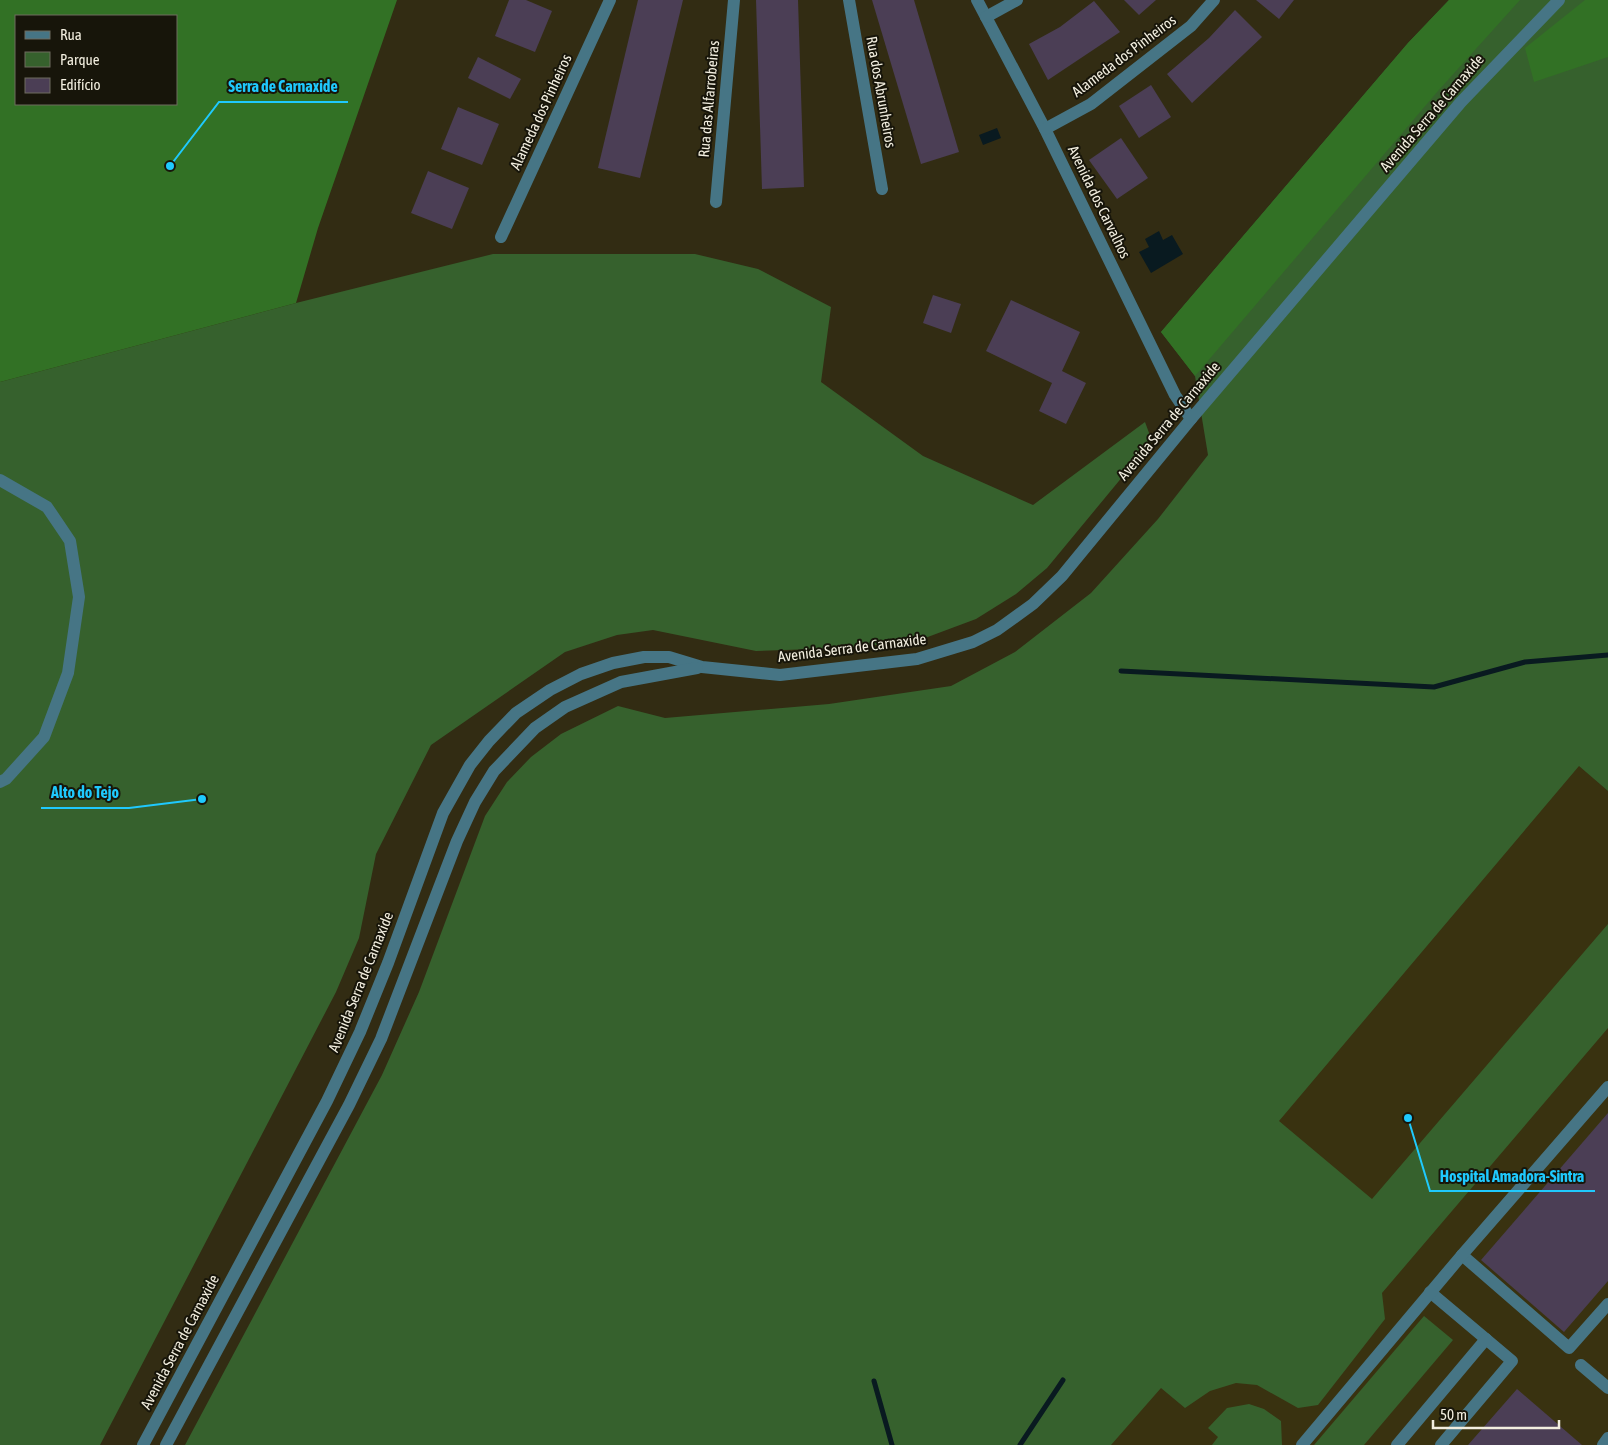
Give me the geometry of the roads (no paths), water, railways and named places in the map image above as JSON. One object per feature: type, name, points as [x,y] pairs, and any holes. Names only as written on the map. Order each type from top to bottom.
[{"type":"street","name":"Alameda dos Pinheiros","points":[[501,237],[610,0]]},
{"type":"street","name":"Rua das Alfarrobeiras","points":[[716,202],[734,0]]},
{"type":"street","name":"Rua dos Abrunheiros","points":[[849,0],[882,190]]},
{"type":"street","name":"Avenida dos Carvalhos","points":[[977,0],[1045,129],[1175,394],[1191,419]]},
{"type":"street","points":[[986,17],[1017,0]]},
{"type":"street","name":"Alameda dos Pinheiros","points":[[1045,129],[1091,104],[1191,26],[1214,0]]},
{"type":"street","name":"Avenida Serra de Carnaxide","points":[[143,1445],[322,1109],[360,1032],[443,813],[470,765],[488,741],[516,714],[550,690],[581,674],[613,663],[644,656],[669,657],[702,667],[780,675],[917,659],[945,652],[997,630],[1033,604],[1062,576],[1191,419],[1461,102],[1559,0]]},
{"type":"street","points":[[0,480],[47,507],[70,541],[79,597],[68,673],[44,737],[6,779],[0,782]]},
{"type":"street","name":"Avenida Serra de Carnaxide","points":[[166,1445],[349,1105],[381,1040],[457,840],[475,802],[494,771],[535,728],[565,707],[621,682],[702,667]]},
{"type":"street","points":[[1302,1445],[1430,1292],[1608,1087]]},
{"type":"street","points":[[1462,1255],[1569,1348],[1608,1304]]},
{"type":"street","points":[[1430,1292],[1512,1361],[1441,1445]]},
{"type":"street","points":[[1397,1445],[1486,1339]]},
{"type":"street","points":[[1581,1365],[1608,1388]]},
{"type":"street","points":[[1602,1445],[1608,1438]]},
{"type":"waterway","points":[[1121,671],[1434,687],[1525,662],[1608,655]]},
{"type":"waterway","points":[[1020,1445],[1063,1380]]},
{"type":"waterway","points":[[874,1381],[892,1445]]},
{"type":"place","name":"Serra de Carnaxide","points":[[170,166]]},
{"type":"place","name":"Alto do Tejo","points":[[202,799]]},
{"type":"place","name":"Hospital Amadora-Sintra","points":[[1408,1118]]}]
